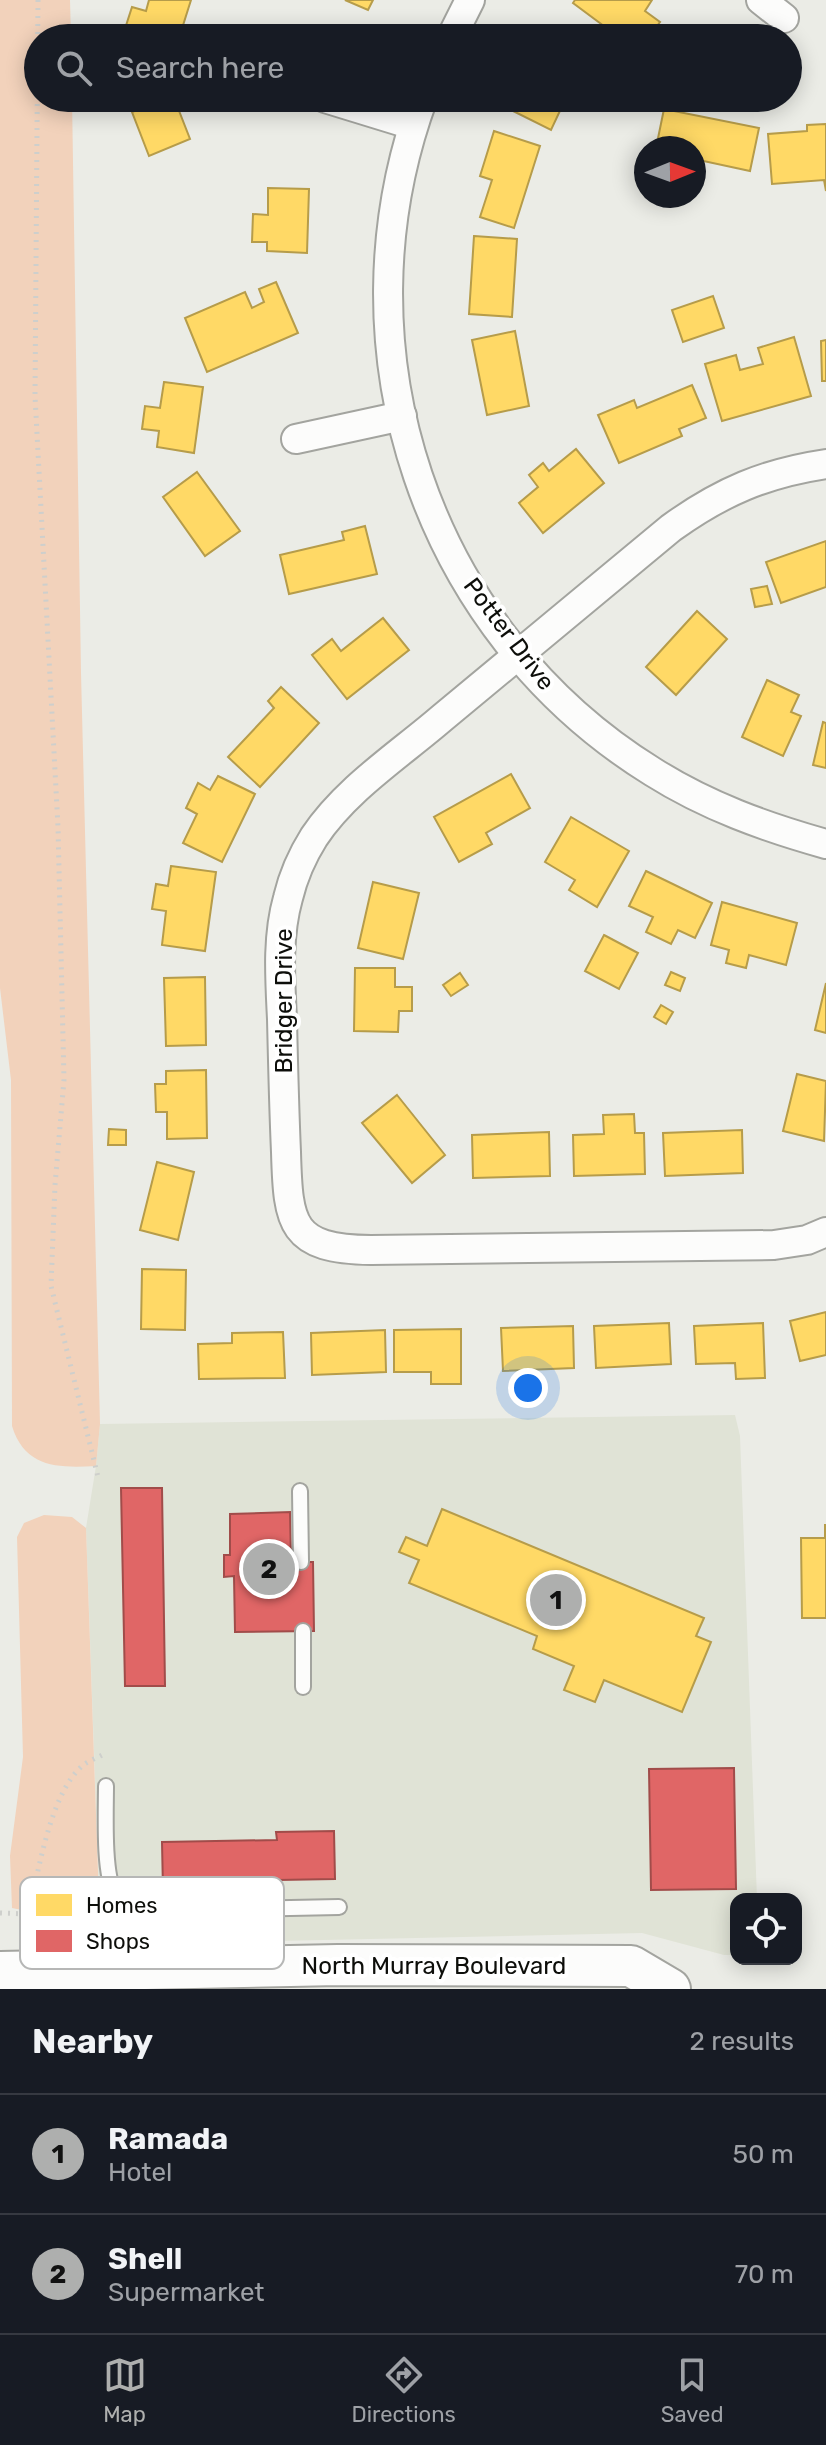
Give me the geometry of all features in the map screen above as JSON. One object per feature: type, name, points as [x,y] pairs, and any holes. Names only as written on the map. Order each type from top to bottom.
[{"type":"main road","name":"North Murray Boulevard","points":[[284,1966],[631,1966],[670,1989]]},
{"type":"main road","name":"North Murray Boulevard","points":[[0,1972],[151,1969]]},
{"type":"street","points":[[458,24],[470,0]]},
{"type":"street","points":[[761,0],[784,18]]},
{"type":"street","points":[[371,112],[413,125]]},
{"type":"street","name":"Potter Drive","points":[[418,112],[400,174],[390,228],[387,325],[402,416],[413,460],[443,539],[486,612],[518,654],[579,718],[652,772],[729,813],[826,844]]},
{"type":"street","points":[[296,439],[402,416]]},
{"type":"street","name":"Bridger Drive","points":[[826,464],[772,475],[737,487],[704,504],[360,786],[314,837],[297,867],[280,937],[290,1211],[300,1232],[320,1245],[344,1250],[774,1245],[807,1240],[826,1232]]},
{"type":"lane","points":[[300,1491],[301,1562]]},
{"type":"lane","points":[[303,1631],[303,1687]]},
{"type":"lane","points":[[106,1786],[109,1877]]},
{"type":"lane","points":[[284,1908],[339,1907]]},
{"type":"path","points":[[38,0],[38,24]]},
{"type":"path","points":[[37,112],[35,396],[58,827],[64,1080],[51,1286],[99,1481]]},
{"type":"path","points":[[38,1877],[51,1825],[67,1784],[83,1764],[104,1754]]},
{"type":"path","points":[[0,1913],[20,1914]]},
{"type":"shaded area","points":[[0,0],[70,0],[71,24],[24,24],[24,112],[72,112],[81,673],[100,1424],[96,1466],[56,1465],[34,1458],[18,1440],[12,1426],[11,1080],[0,988]]},
{"type":"shaded area","points":[[735,1415],[740,1436],[757,1893],[730,1893],[730,1955],[642,1933],[284,1941],[284,1877],[99,1877],[86,1528],[100,1424]]},
{"type":"shaded area","points":[[44,1515],[72,1517],[86,1528],[98,1877],[20,1877],[20,1910],[12,1908],[10,1856],[23,1757],[17,1537],[24,1523]]},
{"type":"building: Homes","points":[[149,0],[191,0],[183,24],[127,24],[132,7],[146,11]]},
{"type":"building: Homes","points":[[345,0],[373,0],[368,10]]},
{"type":"building: Homes","points":[[575,0],[652,0],[645,11],[660,22],[601,24],[573,3]]},
{"type":"building: Homes","points":[[132,112],[179,112],[190,139],[149,156]]},
{"type":"building: Homes","points":[[515,112],[559,112],[551,130]]},
{"type":"building: Homes","points":[[663,112],[679,112],[759,128],[750,171],[706,162],[706,136],[658,136]]},
{"type":"building: Homes","points":[[826,124],[826,191],[824,180],[772,184],[768,134],[807,131],[807,125]]},
{"type":"building: Homes","points":[[494,131],[540,146],[514,228],[480,217],[492,180],[480,176]]},
{"type":"building: Homes","points":[[268,188],[309,189],[307,253],[267,251],[267,242],[252,242],[253,214],[268,215]]},
{"type":"building: Homes","points":[[474,236],[517,239],[512,317],[469,314]]},
{"type":"building: Homes","points":[[276,282],[298,333],[207,372],[185,318],[245,292],[252,308],[264,302],[259,289]]},
{"type":"building: Homes","points":[[713,296],[724,328],[683,342],[672,310]]},
{"type":"building: Homes","points":[[515,331],[529,406],[487,415],[472,340]]},
{"type":"building: Homes","points":[[794,337],[811,396],[722,421],[705,364],[736,355],[740,370],[763,364],[758,348]]},
{"type":"building: Homes","points":[[826,340],[826,381],[822,381],[821,341]]},
{"type":"building: Homes","points":[[164,382],[203,387],[194,453],[157,447],[159,431],[142,429],[145,406],[160,408]]},
{"type":"building: Homes","points":[[692,385],[706,418],[679,429],[682,436],[619,463],[598,415],[634,400],[637,408]]},
{"type":"building: Homes","points":[[576,449],[604,483],[543,533],[519,503],[538,487],[529,475],[543,463],[549,471]]},
{"type":"building: Homes","points":[[197,472],[240,531],[205,556],[163,497]]},
{"type":"building: Homes","points":[[365,526],[377,574],[289,594],[280,555],[344,540],[342,532]]},
{"type":"building: Homes","points":[[826,541],[826,587],[781,603],[766,562]]},
{"type":"building: Homes","points":[[767,586],[772,604],[755,607],[751,589]]},
{"type":"building: Homes","points":[[697,611],[727,639],[676,695],[646,667]]},
{"type":"building: Homes","points":[[383,618],[409,650],[347,699],[312,655],[332,639],[341,651]]},
{"type":"building: Homes","points":[[767,680],[799,695],[791,712],[801,716],[783,756],[742,737]]},
{"type":"building: Homes","points":[[281,687],[319,723],[260,787],[228,757],[274,708],[268,701]]},
{"type":"building: Homes","points":[[823,722],[826,723],[826,768],[813,765]]},
{"type":"building: Homes","points":[[511,774],[530,808],[486,833],[492,844],[459,862],[434,817]]},
{"type":"building: Homes","points":[[218,776],[255,794],[222,862],[183,843],[197,814],[186,808],[198,783],[210,790]]},
{"type":"building: Homes","points":[[571,817],[629,851],[597,907],[569,890],[575,880],[545,862]]},
{"type":"building: Homes","points":[[171,866],[216,872],[205,951],[162,945],[166,911],[152,909],[156,884],[168,886]]},
{"type":"building: Homes","points":[[646,871],[712,903],[695,938],[678,930],[671,944],[646,932],[653,917],[629,906]]},
{"type":"building: Homes","points":[[373,882],[419,893],[403,959],[358,948]]},
{"type":"building: Homes","points":[[722,902],[797,923],[786,965],[749,955],[746,968],[726,963],[729,950],[711,945]]},
{"type":"building: Homes","points":[[604,935],[638,953],[619,989],[585,971]]},
{"type":"building: Homes","points":[[355,968],[395,968],[395,987],[412,987],[412,1011],[399,1011],[398,1032],[354,1031]]},
{"type":"building: Homes","points":[[671,972],[685,978],[680,991],[665,985]]},
{"type":"building: Homes","points":[[460,973],[468,985],[451,996],[443,985]]},
{"type":"building: Homes","points":[[205,977],[206,1045],[166,1046],[164,978]]},
{"type":"building: Homes","points":[[826,983],[826,1033],[815,1030]]},
{"type":"building: Homes","points":[[661,1005],[673,1012],[666,1024],[654,1017]]},
{"type":"building: Homes","points":[[206,1070],[207,1138],[167,1139],[167,1112],[156,1112],[155,1084],[166,1084],[166,1071]]},
{"type":"building: Homes","points":[[797,1074],[826,1081],[824,1141],[783,1131]]},
{"type":"building: Homes","points":[[397,1095],[445,1155],[412,1183],[362,1123]]},
{"type":"building: Homes","points":[[634,1114],[635,1133],[644,1133],[645,1174],[574,1176],[573,1135],[604,1134],[603,1115]]},
{"type":"building: Homes","points":[[109,1129],[126,1130],[126,1145],[108,1145]]},
{"type":"building: Homes","points":[[742,1130],[743,1173],[665,1176],[663,1133]]},
{"type":"building: Homes","points":[[549,1132],[550,1176],[473,1178],[472,1135]]},
{"type":"building: Homes","points":[[157,1162],[194,1172],[178,1240],[140,1230]]},
{"type":"building: Homes","points":[[142,1269],[186,1270],[185,1330],[141,1329]]},
{"type":"building: Homes","points":[[826,1312],[826,1355],[800,1361],[790,1321]]},
{"type":"building: Homes","points":[[669,1323],[671,1364],[596,1368],[594,1326]]},
{"type":"building: Homes","points":[[763,1323],[765,1378],[736,1379],[735,1363],[696,1364],[694,1326]]},
{"type":"building: Homes","points":[[573,1326],[574,1368],[503,1371],[501,1328]]},
{"type":"building: Homes","points":[[461,1329],[461,1384],[431,1384],[431,1372],[394,1372],[394,1330]]},
{"type":"building: Homes","points":[[385,1330],[386,1372],[312,1375],[311,1333]]},
{"type":"building: Homes","points":[[283,1332],[285,1378],[199,1379],[198,1344],[232,1343],[232,1333]]},
{"type":"building: Homes","points":[[442,1509],[704,1618],[696,1636],[711,1642],[682,1712],[604,1680],[595,1702],[564,1690],[574,1666],[533,1649],[537,1636],[409,1583],[419,1560],[399,1552],[406,1537],[427,1546]]},
{"type":"building: Homes","points":[[825,1525],[826,1618],[802,1618],[801,1538],[825,1538]]},
{"type":"building: Shops","points":[[121,1488],[162,1488],[165,1686],[125,1686]]},
{"type":"building: Shops","points":[[290,1512],[291,1562],[313,1562],[314,1631],[235,1632],[234,1576],[224,1577],[224,1555],[230,1555],[230,1514]]},
{"type":"building: Shops","points":[[734,1768],[736,1889],[651,1890],[649,1769]]},
{"type":"building: Shops","points":[[334,1831],[335,1879],[163,1877],[162,1842],[277,1840],[276,1832]]},
{"type":"place","name":"Shell","points":[[269,1569]]},
{"type":"place","name":"Ramada","points":[[556,1600]]}]
